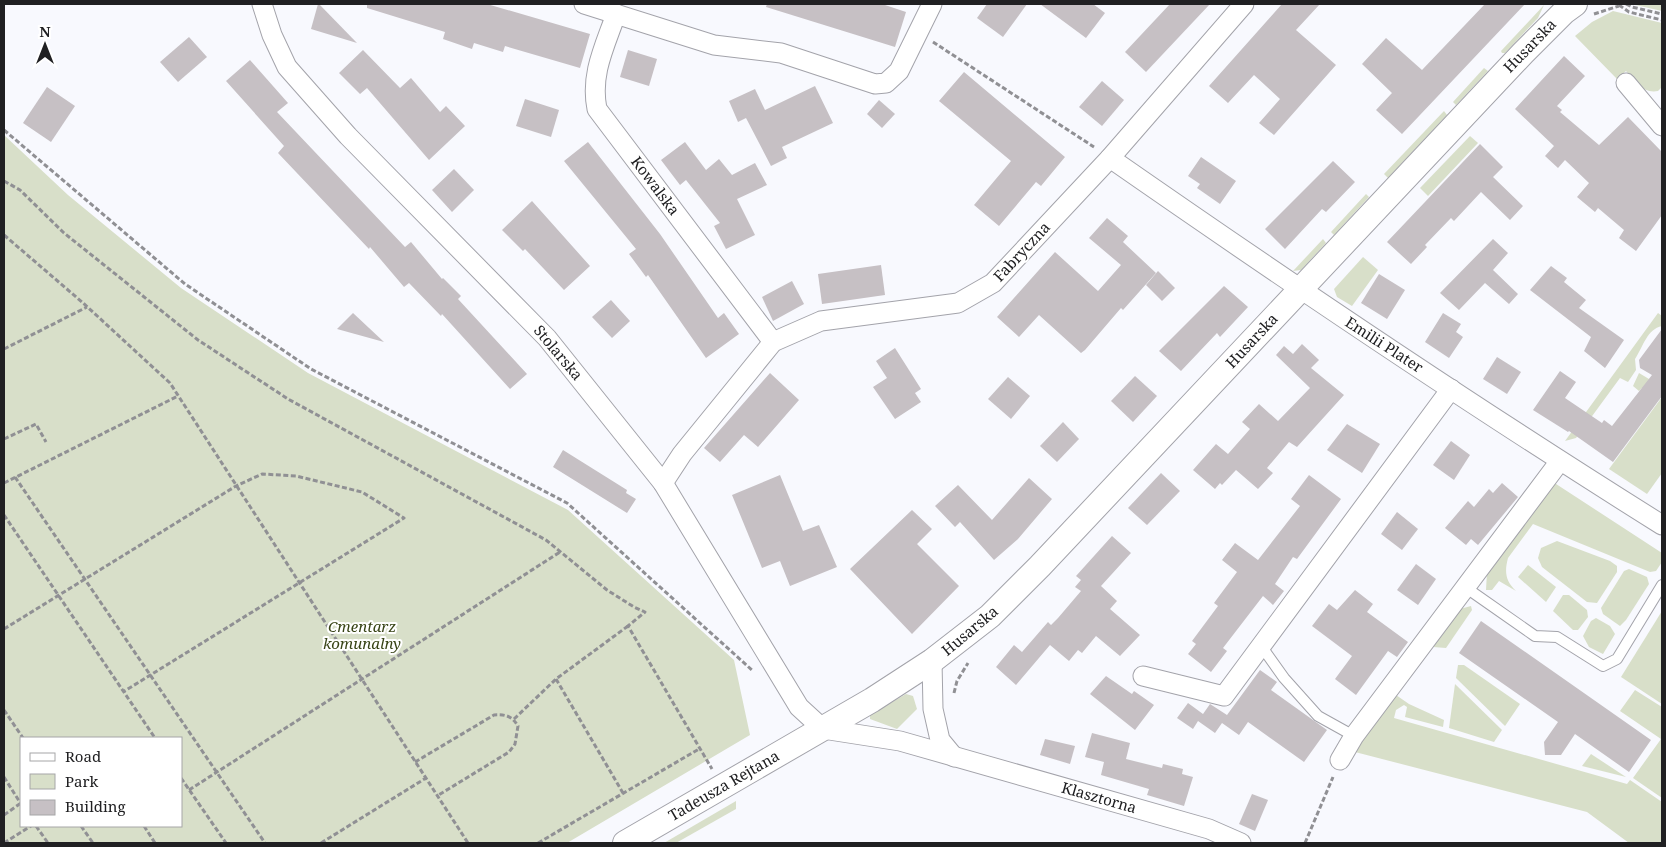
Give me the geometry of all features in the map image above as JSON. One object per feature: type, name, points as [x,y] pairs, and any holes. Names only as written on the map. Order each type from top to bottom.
[{"type":"street","name":"Stolarska","points":[[262,4],[272,35],[287,67],[348,136],[547,338],[663,483],[800,707],[823,729]]},
{"type":"street","points":[[584,4],[714,45],[781,53],[875,84],[886,82],[899,71],[932,4]]},
{"type":"street","name":"Fabryczna","points":[[663,483],[682,454],[773,342],[821,321],[958,303],[993,283],[1110,158],[1244,4]]},
{"type":"street","name":"Husarska","points":[[823,729],[932,661],[990,616],[1040,566],[1568,6]]},
{"type":"street","name":"Kowalska","points":[[616,14],[598,66],[594,90],[597,109],[773,342]]},
{"type":"street","points":[[1626,82],[1662,126]]},
{"type":"street","name":"Emilii Plater","points":[[1110,158],[1300,289],[1560,461],[1662,525]]},
{"type":"street","points":[[1143,676],[1224,696],[1452,389]]},
{"type":"street","points":[[1340,760],[1354,736],[1560,461]]},
{"type":"street","name":"Husarska","points":[[932,661],[933,709],[940,740],[954,757]]},
{"type":"street","points":[[823,729],[900,740],[954,757]]},
{"type":"street","name":"Tadeusza Rejtana","points":[[625,843],[823,729]]},
{"type":"street","name":"Klasztorna","points":[[954,757],[1209,829],[1241,843]]},
{"type":"lane","points":[[1465,587],[1536,636],[1557,637],[1603,666],[1617,659],[1662,585]]},
{"type":"lane","points":[[1262,647],[1284,678],[1318,716],[1354,736]]},
{"type":"path","points":[[1618,4],[1629,12],[1662,20]]},
{"type":"path","points":[[1626,4],[1632,8],[1662,14]]},
{"type":"path","points":[[918,32],[1110,158]]},
{"type":"path","points":[[4,130],[185,284],[311,369],[567,504],[756,675]]},
{"type":"path","points":[[4,180],[20,190],[64,233],[198,340],[288,399],[546,540],[607,590],[645,612],[556,679],[514,719]]},
{"type":"path","points":[[4,235],[170,383],[468,843]]},
{"type":"path","points":[[4,349],[87,307]]},
{"type":"path","points":[[4,483],[178,396]]},
{"type":"path","points":[[4,438],[36,424],[46,442]]},
{"type":"path","points":[[4,629],[236,486],[262,474],[296,476],[362,492],[404,518],[123,692]]},
{"type":"path","points":[[15,477],[265,843]]},
{"type":"path","points":[[4,515],[154,737]]},
{"type":"path","points":[[189,790],[560,552]]},
{"type":"path","points":[[628,626],[706,761]]},
{"type":"path","points":[[556,679],[623,793]]},
{"type":"path","points":[[4,710],[22,737]]},
{"type":"path","points":[[415,762],[487,718],[504,714],[514,719],[518,726],[518,734],[509,752],[437,796]]},
{"type":"path","points":[[538,843],[699,748]]},
{"type":"path","points":[[1305,843],[1340,760]]},
{"type":"path","points":[[4,778],[20,802]]},
{"type":"path","points":[[321,843],[426,778]]},
{"type":"path","points":[[182,780],[226,843]]},
{"type":"path","points":[[4,815],[20,805]]},
{"type":"path","points":[[4,843],[29,827]]},
{"type":"path","points":[[37,827],[48,843]]},
{"type":"path","points":[[82,827],[93,843]]},
{"type":"path","points":[[145,827],[155,843]]},
{"type":"green space","points":[[1631,4],[1662,4],[1662,11]]},
{"type":"green space","points":[[1544,5],[1538,18],[1505,53],[1502,53],[1501,51]]},
{"type":"green space","points":[[1613,11],[1662,23],[1662,87],[1658,91],[1644,89],[1626,71],[1617,79],[1575,36],[1592,22]]},
{"type":"green space","points":[[1484,68],[1488,71],[1456,105],[1453,102]]},
{"type":"green space","points":[[1444,111],[1447,115],[1388,178],[1384,174]]},
{"type":"green space","name":"Cmentarz komunalny","points":[[4,135],[68,195],[181,288],[308,373],[568,510],[734,660],[750,735],[567,843],[4,843]]},
{"type":"green space","points":[[1470,136],[1478,143],[1428,196],[1420,188]]},
{"type":"green space","points":[[1366,194],[1369,197],[1334,235],[1331,232]]},
{"type":"green space","points":[[1323,239],[1326,243],[1301,270],[1293,271]]},
{"type":"green space","points":[[1363,257],[1378,270],[1352,306],[1337,297],[1334,289]]},
{"type":"green space","points":[[1658,313],[1662,316],[1662,326],[1653,331],[1646,339],[1635,359],[1636,370],[1628,382],[1620,378],[1576,438],[1565,441]]},
{"type":"green space","points":[[1639,373],[1659,385],[1662,381],[1662,395],[1659,400],[1642,388],[1639,391],[1633,386]]},
{"type":"green space","points":[[1662,397],[1662,473],[1647,494],[1609,469]]},
{"type":"green space","points":[[1553,482],[1662,553],[1662,562],[1656,571],[1650,572],[1533,524],[1508,558],[1507,576],[1510,584],[1516,591],[1499,581],[1492,590],[1486,590],[1487,572]]},
{"type":"green space","points":[[1557,541],[1610,561],[1617,566],[1617,572],[1597,603],[1587,602],[1542,567],[1538,558],[1541,548]]},
{"type":"green space","points":[[1528,565],[1556,587],[1546,602],[1518,577]]},
{"type":"green space","points":[[1629,569],[1647,577],[1649,584],[1626,620],[1620,626],[1603,614],[1601,608],[1624,571]]},
{"type":"green space","points":[[1563,595],[1569,595],[1587,610],[1588,617],[1578,630],[1573,630],[1553,611]]},
{"type":"green space","points":[[1471,606],[1472,610],[1446,648],[1433,647],[1460,609]]},
{"type":"green space","points":[[1662,611],[1662,704],[1621,677]]},
{"type":"green space","points":[[1596,618],[1610,626],[1615,634],[1603,654],[1589,647],[1583,636],[1591,621]]},
{"type":"green space","points":[[1458,665],[1464,665],[1520,704],[1505,726],[1456,678]]},
{"type":"green space","points":[[1455,684],[1502,730],[1494,742],[1449,728]]},
{"type":"green space","points":[[1635,690],[1662,707],[1662,798],[1633,778],[1661,739],[1620,711]]},
{"type":"green space","points":[[906,694],[913,696],[917,709],[897,729],[870,719],[870,715]]},
{"type":"green space","points":[[1396,695],[1409,704],[1444,720],[1443,727],[1405,717],[1407,707],[1404,705],[1396,710],[1394,718],[1627,784],[1630,780],[1662,802],[1662,843],[1629,843],[1587,812],[1355,752]]},
{"type":"green space","points":[[1591,754],[1626,777],[1582,766]]},
{"type":"green space","points":[[736,801],[736,809],[676,843],[664,843]]},
{"type":"building","points":[[319,4],[357,43],[311,29]]},
{"type":"building","points":[[367,4],[487,4],[590,34],[580,68],[505,46],[503,52],[474,43],[472,49],[443,39],[445,32],[367,8]]},
{"type":"building","points":[[767,4],[882,4],[906,12],[895,47],[766,7]]},
{"type":"building","points":[[987,4],[1027,4],[1003,37],[977,18]]},
{"type":"building","points":[[1040,4],[1093,4],[1105,13],[1086,38]]},
{"type":"building","points":[[1170,4],[1210,4],[1146,72],[1125,52]]},
{"type":"building","points":[[1282,4],[1320,4],[1296,30],[1336,65],[1274,135],[1259,123],[1280,99],[1254,75],[1228,103],[1209,86]]},
{"type":"building","points":[[1485,4],[1525,4],[1402,134],[1376,110],[1392,93],[1362,64],[1386,38],[1422,70]]},
{"type":"building","points":[[189,37],[207,57],[178,82],[160,62]]},
{"type":"building","points":[[363,50],[400,88],[411,78],[440,112],[446,106],[465,126],[429,160],[367,88],[360,94],[339,73]]},
{"type":"building","points":[[628,50],[657,59],[649,86],[620,77]]},
{"type":"building","points":[[1564,56],[1585,76],[1557,106],[1562,110],[1560,112],[1599,145],[1628,117],[1662,152],[1662,215],[1636,251],[1619,238],[1624,230],[1598,208],[1595,212],[1577,197],[1589,183],[1565,160],[1558,168],[1545,156],[1554,146],[1515,109]]},
{"type":"building","points":[[250,60],[288,103],[277,112],[405,247],[411,242],[442,279],[461,296],[458,299],[527,374],[510,389],[442,314],[441,316],[409,283],[404,287],[370,247],[369,249],[278,153],[284,146],[226,81]]},
{"type":"building","points":[[964,72],[1065,157],[1041,186],[1036,182],[999,226],[974,205],[1011,161],[939,101]]},
{"type":"building","points":[[1102,81],[1124,100],[1102,126],[1079,107]]},
{"type":"building","points":[[815,86],[833,123],[782,147],[787,158],[771,166],[746,118],[738,122],[729,101],[755,89],[765,110]]},
{"type":"building","points":[[47,87],[75,106],[51,142],[23,123]]},
{"type":"building","points":[[525,99],[559,110],[551,137],[516,126]]},
{"type":"building","points":[[879,100],[895,114],[882,128],[867,114]]},
{"type":"building","points":[[588,142],[660,234],[718,318],[724,313],[739,334],[706,358],[648,275],[646,277],[629,254],[636,249],[564,161]]},
{"type":"building","points":[[685,142],[706,170],[719,159],[732,175],[755,163],[767,185],[737,199],[755,235],[726,249],[714,226],[720,223],[686,180],[680,185],[661,160]]},
{"type":"building","points":[[1480,144],[1503,167],[1493,177],[1523,206],[1510,220],[1481,192],[1454,221],[1451,218],[1425,245],[1427,247],[1411,264],[1387,242]]},
{"type":"building","points":[[1201,157],[1236,181],[1220,204],[1197,188],[1200,184],[1188,176]]},
{"type":"building","points":[[1333,161],[1355,182],[1326,212],[1322,209],[1285,249],[1265,229]]},
{"type":"building","points":[[454,169],[474,190],[452,212],[432,190]]},
{"type":"building","points":[[532,201],[590,266],[564,290],[525,249],[523,251],[502,230]]},
{"type":"building","points":[[1107,218],[1128,236],[1123,242],[1156,273],[1123,310],[1121,308],[1081,353],[1039,315],[1019,337],[997,317],[1055,252],[1098,291],[1121,265],[1089,238]]},
{"type":"building","points":[[1493,239],[1508,253],[1493,270],[1518,294],[1509,304],[1485,283],[1459,310],[1440,293]]},
{"type":"building","points":[[881,265],[885,295],[822,304],[818,274]]},
{"type":"building","points":[[1551,266],[1567,278],[1564,282],[1586,300],[1579,308],[1624,340],[1605,368],[1584,351],[1591,337],[1530,290]]},
{"type":"building","points":[[1158,271],[1175,288],[1162,301],[1146,285]]},
{"type":"building","points":[[1379,274],[1405,290],[1387,319],[1361,303]]},
{"type":"building","points":[[792,281],[804,304],[773,321],[762,297]]},
{"type":"building","points":[[1224,286],[1248,307],[1220,337],[1217,333],[1181,371],[1159,351]]},
{"type":"building","points":[[611,300],[630,321],[612,338],[592,317]]},
{"type":"building","points":[[353,313],[384,342],[337,329]]},
{"type":"building","points":[[1443,313],[1461,324],[1456,332],[1463,337],[1449,358],[1425,342]]},
{"type":"building","points":[[1662,329],[1662,396],[1613,462],[1569,431],[1533,410],[1560,371],[1576,382],[1565,398],[1602,423],[1604,420],[1612,426],[1652,375],[1640,368],[1639,360]]},
{"type":"building","points":[[1302,344],[1319,360],[1311,368],[1344,395],[1297,447],[1289,442],[1267,468],[1273,473],[1258,489],[1236,470],[1222,485],[1220,483],[1215,489],[1193,470],[1216,444],[1228,454],[1250,429],[1242,422],[1259,404],[1278,421],[1310,388],[1276,355],[1284,346],[1293,354]]},
{"type":"building","points":[[895,348],[921,389],[915,393],[921,402],[895,419],[873,387],[887,378],[876,361]]},
{"type":"building","points":[[1497,357],[1521,372],[1507,394],[1483,379]]},
{"type":"building","points":[[770,373],[799,400],[758,447],[744,435],[720,462],[704,448]]},
{"type":"building","points":[[1135,376],[1157,396],[1133,422],[1111,401]]},
{"type":"building","points":[[1008,377],[1030,396],[1011,419],[988,399]]},
{"type":"building","points":[[1063,422],[1079,439],[1057,462],[1040,446]]},
{"type":"building","points":[[1347,424],[1380,444],[1362,473],[1327,450]]},
{"type":"building","points":[[1451,441],[1470,455],[1454,480],[1433,465]]},
{"type":"building","points":[[563,450],[627,490],[626,493],[636,499],[627,513],[553,467]]},
{"type":"building","points":[[1161,473],[1180,491],[1147,525],[1128,508]]},
{"type":"building","points":[[780,475],[803,531],[819,525],[837,567],[790,586],[780,561],[762,568],[732,495]]},
{"type":"building","points":[[1309,475],[1341,499],[1297,559],[1293,557],[1275,584],[1284,591],[1273,605],[1263,596],[1223,648],[1227,651],[1211,672],[1188,654],[1196,644],[1192,641],[1218,606],[1214,603],[1237,572],[1222,560],[1235,543],[1258,560],[1300,506],[1291,499]]},
{"type":"building","points":[[1029,478],[1052,499],[1018,539],[994,560],[960,522],[955,527],[935,506],[958,485],[992,520]]},
{"type":"building","points":[[1502,483],[1518,497],[1478,545],[1471,539],[1466,545],[1445,528],[1468,501],[1474,507],[1489,489],[1493,493]]},
{"type":"building","points":[[912,510],[932,529],[917,544],[959,586],[912,634],[850,569]]},
{"type":"building","points":[[1397,512],[1418,529],[1402,550],[1381,534]]},
{"type":"building","points":[[1112,536],[1131,553],[1101,586],[1117,601],[1110,609],[1140,635],[1120,656],[1096,636],[1082,653],[1078,650],[1069,661],[1050,645],[1016,685],[996,667],[1014,645],[1022,652],[1048,622],[1051,625],[1058,618],[1081,591],[1075,587],[1081,580],[1076,576]]},
{"type":"building","points":[[1416,564],[1436,579],[1418,605],[1397,590]]},
{"type":"building","points":[[1355,590],[1373,604],[1367,612],[1408,642],[1397,657],[1388,651],[1356,695],[1335,679],[1352,656],[1312,626],[1329,604],[1337,610]]},
{"type":"building","points":[[1481,621],[1651,740],[1629,772],[1575,734],[1561,755],[1545,755],[1544,742],[1558,722],[1459,653]]},
{"type":"building","points":[[1260,670],[1277,682],[1271,690],[1327,730],[1304,762],[1248,722],[1239,735],[1222,723],[1215,733],[1198,721],[1193,729],[1177,718],[1188,703],[1203,714],[1210,704],[1227,715]]},
{"type":"building","points":[[1106,676],[1132,694],[1134,691],[1154,705],[1135,730],[1090,694]]},
{"type":"building","points":[[1092,733],[1130,743],[1126,759],[1162,768],[1163,764],[1183,769],[1182,774],[1193,777],[1184,806],[1147,795],[1149,789],[1101,775],[1104,762],[1085,757]]},
{"type":"building","points":[[1045,739],[1075,746],[1070,764],[1040,755]]},
{"type":"building","points":[[1252,794],[1268,800],[1255,831],[1239,824]]}]
